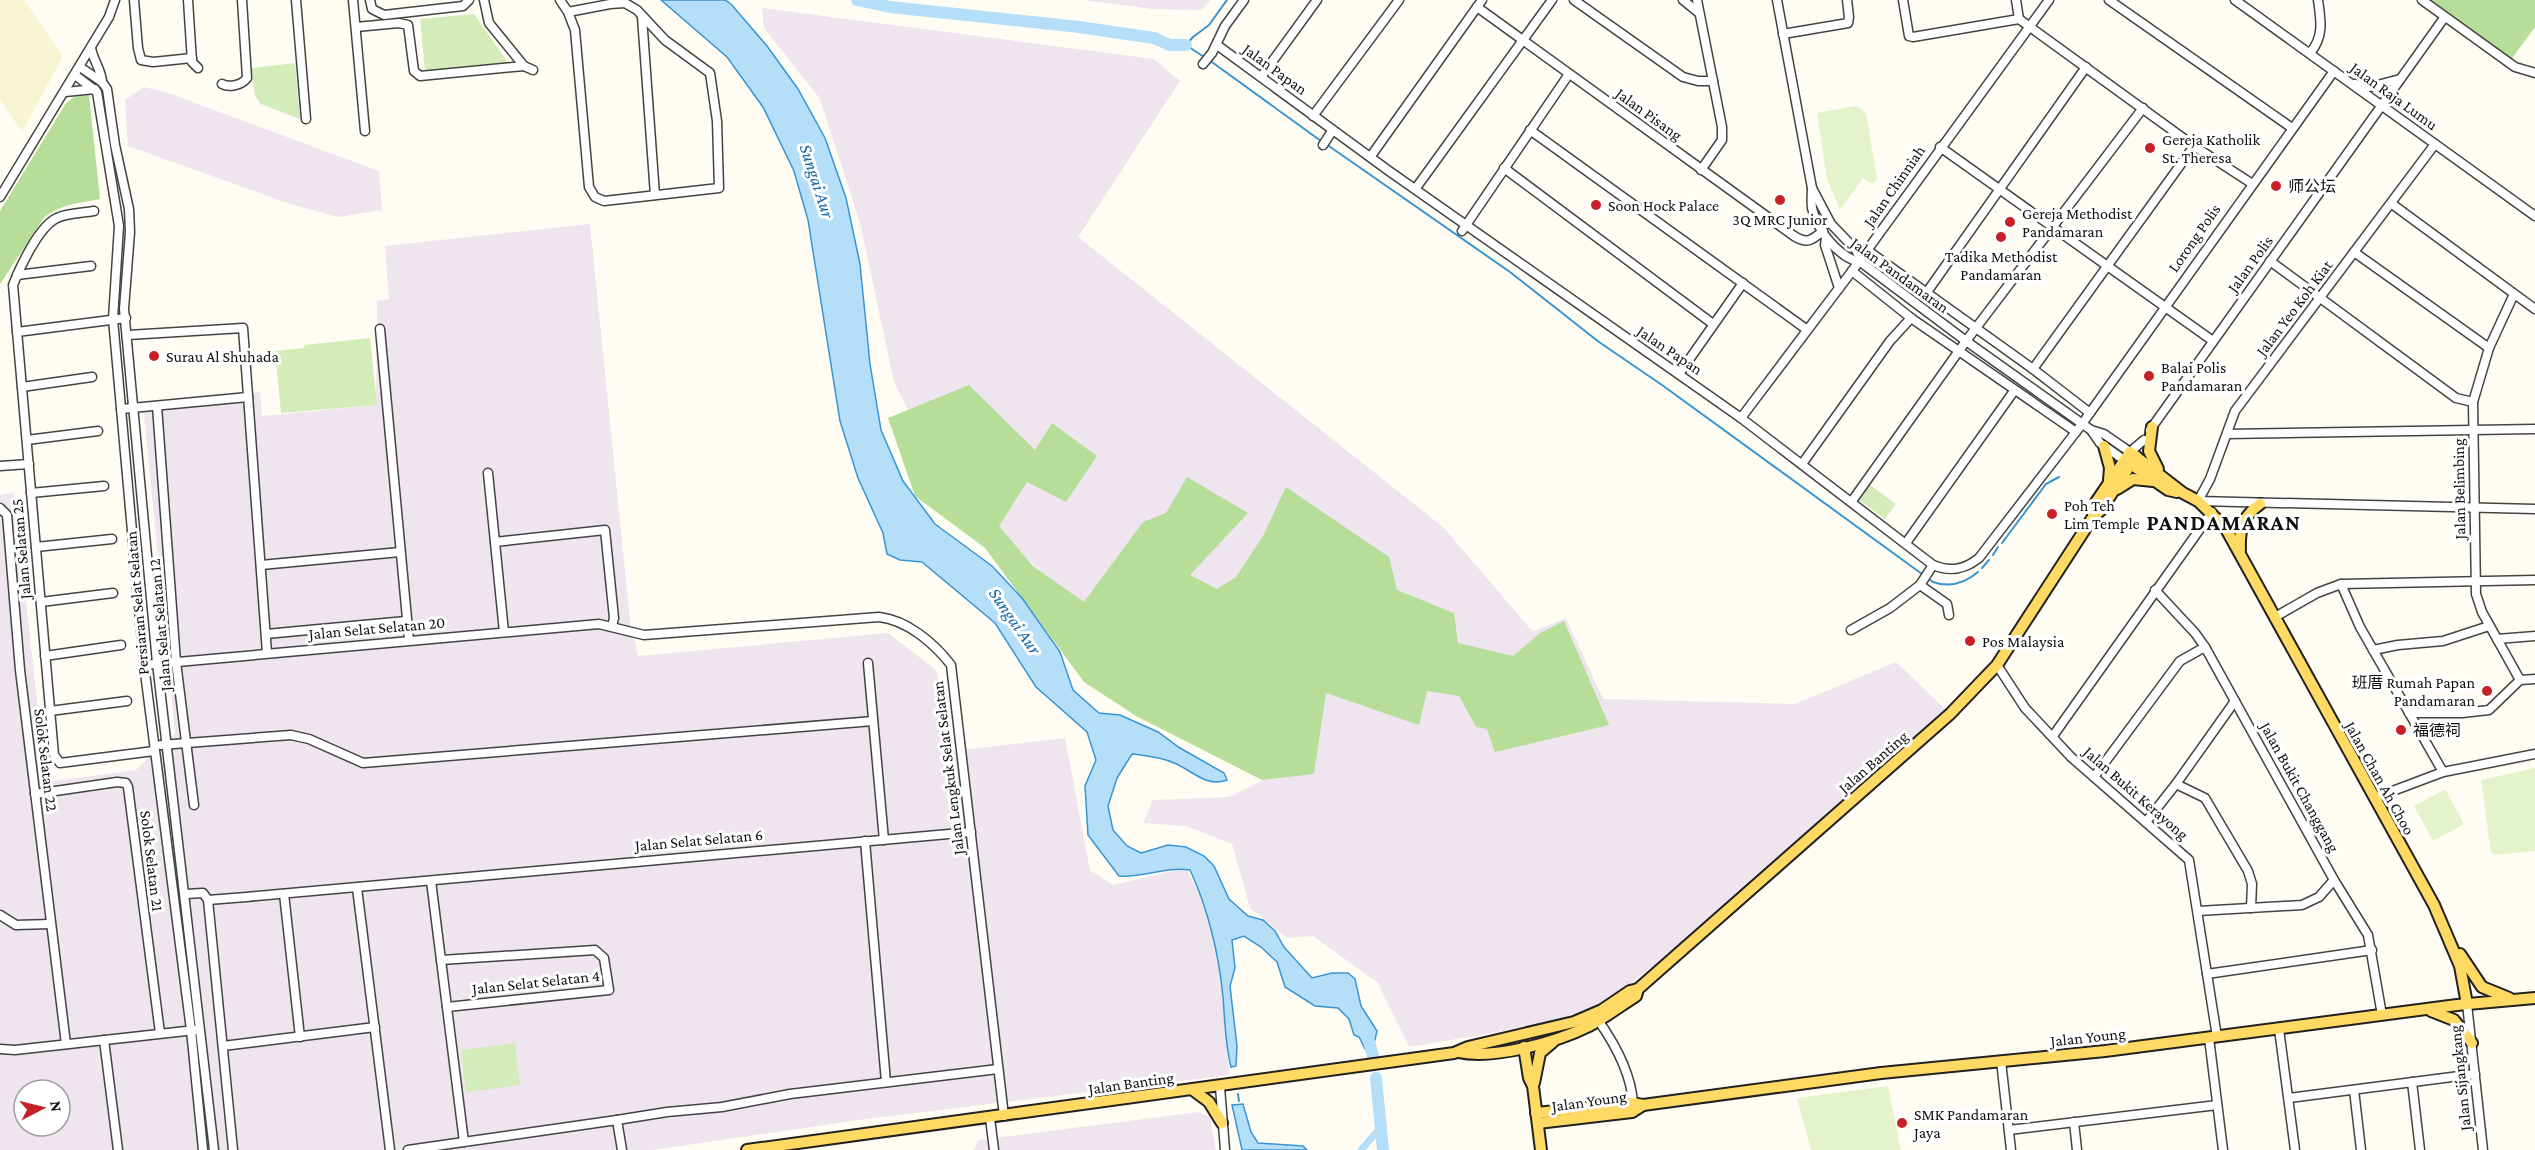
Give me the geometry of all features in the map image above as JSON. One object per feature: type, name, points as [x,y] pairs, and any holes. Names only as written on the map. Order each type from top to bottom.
[{"type":"main road","points":[[2152,427],[2149,451],[2159,478],[2168,490],[2183,493],[2212,512]]},
{"type":"main road","points":[[2101,443],[2110,468],[2111,487],[2133,479],[2159,478]]},
{"type":"main road","points":[[2130,458],[2159,478]]},
{"type":"main road","name":"Jalan Banting","points":[[747,1150],[1220,1087],[1458,1052],[1468,1047],[1516,1035],[1564,1032],[1598,1020],[1636,996],[1638,989],[1950,714],[1997,665],[2093,517],[2101,510],[2111,487],[2130,458]]},
{"type":"main road","points":[[2240,552],[2240,534],[2248,512],[2260,504]]},
{"type":"main road","name":"Jalan Chan Ah Choo","points":[[2212,512],[2225,526],[2240,552],[2434,905],[2460,966],[2467,1004]]},
{"type":"main road","points":[[2446,931],[2482,987],[2512,1000]]},
{"type":"main road","points":[[1458,1052],[1471,1055],[1527,1045],[1564,1032],[1630,991],[1638,989]]},
{"type":"main road","name":"Jalan Young","points":[[1537,1118],[1632,1112],[1638,1104],[1881,1073],[2213,1038],[2467,1004],[2535,998]]},
{"type":"main road","points":[[2421,1010],[2436,1012],[2454,1020],[2472,1043]]},
{"type":"main road","points":[[1532,1080],[1540,1053],[1564,1032]]},
{"type":"main road","points":[[1493,1042],[1520,1040],[1527,1045],[1541,1150]]},
{"type":"main road","points":[[1503,1051],[1518,1057],[1532,1080]]},
{"type":"main road","points":[[1193,1090],[1209,1102],[1222,1123]]},
{"type":"street","points":[[0,197],[109,17],[114,0]]},
{"type":"street","points":[[135,0],[141,60],[153,62],[192,58]]},
{"type":"street","points":[[188,0],[192,58],[194,66],[198,68]]},
{"type":"street","points":[[222,84],[227,86],[242,83],[247,78],[242,0]]},
{"type":"street","points":[[296,0],[306,119]]},
{"type":"street","points":[[353,0],[364,131]]},
{"type":"street","points":[[370,0],[372,9],[384,15],[463,6],[468,4],[469,0]]},
{"type":"street","points":[[356,27],[399,23],[408,25],[414,71],[420,76],[529,68],[489,22],[484,0]]},
{"type":"street","points":[[560,0],[568,12],[578,43],[589,187],[595,197],[604,201],[718,188],[717,122],[710,73],[665,40],[637,10],[625,3],[568,12]]},
{"type":"street","points":[[1203,64],[1214,49],[1225,26],[1244,0]]},
{"type":"street","points":[[1261,77],[1317,0]]},
{"type":"street","points":[[1313,116],[1399,0]]},
{"type":"street","points":[[1416,188],[1552,0]]},
{"type":"street","points":[[1574,0],[1683,77],[1698,81],[1713,81]]},
{"type":"street","points":[[1683,0],[1700,13]]},
{"type":"street","points":[[1697,0],[1722,140],[1701,170]]},
{"type":"street","name":"Jalan Pandamaran","points":[[1777,0],[1812,188],[1812,208],[1824,234],[1848,259],[1860,262],[2082,424],[2104,434],[2130,458]]},
{"type":"street","points":[[1783,34],[1848,23],[1847,0]]},
{"type":"street","points":[[1903,0],[1909,36],[2019,19],[2194,146],[2252,183]]},
{"type":"street","points":[[2016,0],[2019,19]]},
{"type":"street","name":"Jalan Chinniah","points":[[1741,418],[1806,329],[1860,262],[1940,147],[2049,0]]},
{"type":"street","points":[[2109,0],[2292,128]]},
{"type":"street","name":"Jalan Raja Lumu","points":[[2235,0],[2535,216]]},
{"type":"street","points":[[2310,53],[2317,45],[2322,29],[2318,0]]},
{"type":"street","points":[[2422,0],[2515,67],[2535,73]]},
{"type":"street","points":[[1371,156],[1479,3]]},
{"type":"street","name":"Jalan Pisang","points":[[1479,3],[1524,41],[1804,242],[1809,242],[1824,234]]},
{"type":"street","points":[[642,17],[655,195]]},
{"type":"street","name":"Jalan Polis","points":[[2130,458],[2444,18]]},
{"type":"street","name":"Persiaran Selat Selatan","points":[[91,48],[94,62],[109,95],[115,145],[129,215],[124,309],[157,663],[186,894],[214,1150]]},
{"type":"street","name":"Jalan Papan","points":[[1214,49],[1261,77],[1313,116],[1330,133],[1371,156],[1416,188],[1464,227],[1741,418],[1906,543],[1931,568]]},
{"type":"street","points":[[80,67],[102,82]]},
{"type":"street","points":[[1927,292],[2085,67]]},
{"type":"street","name":"Lorong Polis","points":[[2076,432],[2334,71]]},
{"type":"street","points":[[1464,227],[1569,74]]},
{"type":"street","points":[[75,75],[95,89]]},
{"type":"street","points":[[2351,83],[2370,87],[2401,79]]},
{"type":"street","points":[[65,92],[95,89]]},
{"type":"street","name":"Persiaran Selat Selatan","points":[[95,89],[99,98],[119,226],[113,319],[144,664],[191,1030],[203,1150]]},
{"type":"street","points":[[1852,501],[1966,341],[2143,108]]},
{"type":"street","points":[[1530,130],[1806,329]]},
{"type":"street","points":[[1323,145],[1330,133]]},
{"type":"street","name":"Jalan Yeo Koh Kiat","points":[[2198,501],[2235,411],[2435,144]]},
{"type":"street","points":[[2033,369],[2194,146]]},
{"type":"street","points":[[1940,147],[2213,341]]},
{"type":"street","points":[[1504,168],[1713,324]]},
{"type":"street","points":[[1812,188],[1831,224],[1856,250],[1860,262]]},
{"type":"street","points":[[2392,204],[2535,309]]},
{"type":"street","name":"Jalan Selatan 25","points":[[94,211],[60,216],[51,221],[33,245],[13,285],[54,756],[60,763],[154,751]]},
{"type":"street","points":[[1824,234],[1824,244],[1839,288]]},
{"type":"street","points":[[1867,250],[2033,369],[2090,413]]},
{"type":"street","points":[[2354,252],[2489,348]]},
{"type":"street","points":[[2270,261],[2456,398],[2473,402]]},
{"type":"street","points":[[17,275],[91,266]]},
{"type":"street","points":[[1851,630],[1890,608],[1921,582],[1931,568],[1956,570],[1979,558],[2076,432],[1911,318],[1852,271]]},
{"type":"street","points":[[1679,374],[1743,283]]},
{"type":"street","name":"Jalan Belimbing","points":[[2514,294],[2489,348],[2473,402],[2472,430],[2475,581],[2478,602],[2520,680]]},
{"type":"street","points":[[17,332],[126,318]]},
{"type":"street","points":[[1802,464],[1890,341],[1911,318]]},
{"type":"street","points":[[128,335],[243,328],[267,653]]},
{"type":"street","points":[[380,329],[409,640]]},
{"type":"street","points":[[22,387],[92,377]]},
{"type":"street","points":[[1906,543],[2014,391]]},
{"type":"street","points":[[122,409],[248,398]]},
{"type":"street","name":"Jalan Selat Selatan 12","points":[[157,406],[177,662],[194,805]]},
{"type":"street","points":[[2227,434],[2535,429]]},
{"type":"street","points":[[2091,430],[2101,443],[2130,458]]},
{"type":"street","points":[[27,440],[98,431]]},
{"type":"street","points":[[0,466],[29,464]]},
{"type":"street","points":[[488,473],[504,632]]},
{"type":"street","points":[[31,493],[104,486]]},
{"type":"street","points":[[2198,501],[2535,509]]},
{"type":"street","name":"Solok Selatan 22","points":[[3,512],[66,1044]]},
{"type":"street","points":[[2053,736],[2212,512]]},
{"type":"street","points":[[495,542],[606,530],[614,618],[612,626]]},
{"type":"street","points":[[36,547],[112,539]]},
{"type":"street","points":[[261,565],[400,552]]},
{"type":"street","points":[[2275,617],[2317,593],[2341,584],[2535,580]]},
{"type":"street","points":[[1921,582],[1947,604],[1949,615]]},
{"type":"street","points":[[2341,584],[2348,604],[2443,772]]},
{"type":"street","name":"Jalan Bukit Changgang","points":[[2155,590],[2205,647],[2334,880],[2368,935],[2382,1015]]},
{"type":"street","points":[[41,602],[113,593]]},
{"type":"street","name":"Jalan Lengkuk Selat Selatan","points":[[612,626],[644,634],[879,617],[894,618],[937,647],[951,665],[1004,1116]]},
{"type":"street","points":[[266,634],[406,621]]},
{"type":"street","name":"Jalan Selat Selatan 20","points":[[144,664],[599,624],[612,626]]},
{"type":"street","points":[[2373,650],[2443,641],[2489,626]]},
{"type":"street","points":[[2497,639],[2535,636]]},
{"type":"street","points":[[45,656],[121,645]]},
{"type":"street","points":[[2094,777],[2180,661],[2205,647]]},
{"type":"street","points":[[868,663],[884,840]]},
{"type":"street","name":"Jalan Bukit Kerayong","points":[[1997,665],[2025,708],[2094,777],[2189,860],[2207,974],[2217,1105],[2223,1150]]},
{"type":"street","points":[[2409,713],[2462,713],[2489,710],[2520,680],[2535,679]]},
{"type":"street","points":[[50,711],[127,701]]},
{"type":"street","points":[[2146,822],[2235,701]]},
{"type":"street","points":[[158,779],[160,770],[158,750],[161,745],[186,742],[291,735],[309,739],[363,763],[873,721]]},
{"type":"street","points":[[2374,798],[2443,772],[2535,754]]},
{"type":"street","name":"Solok Selatan 21","points":[[35,794],[117,782],[126,783],[160,1033]]},
{"type":"street","points":[[2176,784],[2205,798],[2248,871],[2252,884],[2251,908]]},
{"type":"street","points":[[969,822],[957,833],[972,845]]},
{"type":"street","name":"Jalan Selat Selatan 6","points":[[186,894],[203,893],[208,900],[284,894],[971,832]]},
{"type":"street","points":[[865,841],[886,1082]]},
{"type":"street","points":[[2198,911],[2302,905],[2312,902],[2334,880]]},
{"type":"street","points":[[431,881],[464,1142]]},
{"type":"street","points":[[357,888],[390,1150]]},
{"type":"street","points":[[284,894],[300,1037]]},
{"type":"street","points":[[208,900],[233,1150]]},
{"type":"street","points":[[0,915],[16,925],[50,924]]},
{"type":"street","name":"Jalan Selat Selatan 4","points":[[441,960],[596,950],[604,958],[609,990],[447,1007]]},
{"type":"street","points":[[2207,974],[2372,950]]},
{"type":"street","name":"Jalan Sijangkang","points":[[2467,1004],[2483,1150]]},
{"type":"street","points":[[1598,1020],[1618,1052],[1638,1104]]},
{"type":"street","points":[[222,1046],[375,1027]]},
{"type":"street","points":[[0,1049],[15,1050],[201,1029]]},
{"type":"street","points":[[2279,1029],[2295,1150]]},
{"type":"street","points":[[104,1040],[118,1150]]},
{"type":"street","points":[[2001,1061],[2012,1150]]},
{"type":"street","points":[[408,1150],[666,1112],[722,1107],[790,1094],[998,1069]]},
{"type":"street","points":[[2289,1098],[2475,1074]]},
{"type":"street","points":[[2412,1082],[2420,1150]]},
{"type":"street","points":[[1220,1087],[1225,1150]]},
{"type":"street","points":[[2354,1090],[2361,1150]]},
{"type":"street","points":[[2009,1130],[2217,1105]]},
{"type":"street","points":[[990,1118],[994,1150]]},
{"type":"street","points":[[617,1120],[622,1150]]},
{"type":"street","points":[[2074,1122],[2077,1150]]},
{"type":"shaded area","points":[[0,0],[24,0],[63,56],[22,132],[0,100]]},
{"type":"shaded area","points":[[1083,0],[1210,0],[1202,10],[1152,9]]},
{"type":"shaded area","points":[[762,8],[1154,59],[1180,81],[1078,237],[1443,527],[1533,632],[1566,618],[1603,699],[1795,704],[1896,662],[1945,709],[1667,955],[1607,1001],[1569,1016],[1498,1032],[1409,1047],[1378,983],[1313,936],[1287,938],[1250,908],[1232,844],[1186,826],[1143,823],[1153,800],[1229,797],[1306,759],[1085,612],[945,483],[894,382],[860,223],[820,99],[764,28]]},
{"type":"shaded area","points":[[144,87],[168,93],[379,171],[382,210],[338,217],[290,204],[128,146],[125,100]]},
{"type":"shaded area","points":[[590,224],[630,621],[638,656],[888,633],[936,670],[954,751],[1065,738],[1090,870],[1113,885],[1186,868],[1210,913],[1224,1005],[1229,1075],[866,1119],[653,1150],[0,1150],[0,495],[14,493],[46,782],[136,770],[175,733],[143,403],[260,392],[262,416],[376,405],[377,301],[389,299],[385,246]]},
{"type":"shaded area","points":[[1199,1112],[1210,1117],[1216,1150],[973,1150],[979,1140]]},
{"type":"green space","points":[[2429,0],[2535,0],[2535,27],[2510,61]]},
{"type":"green space","points":[[474,14],[509,64],[425,72],[420,19]]},
{"type":"green space","points":[[295,63],[300,119],[261,104],[255,96],[251,68]]},
{"type":"green space","points":[[89,95],[100,199],[63,207],[43,219],[0,284],[0,211],[66,103],[74,97]]},
{"type":"green space","points":[[1856,106],[1866,113],[1877,179],[1871,184],[1863,178],[1840,210],[1827,179],[1817,113]]},
{"type":"green space","points":[[370,338],[377,405],[281,413],[275,351],[304,348],[304,345]]},
{"type":"green space","points":[[969,385],[1035,450],[1052,423],[1097,456],[1066,502],[1027,482],[999,526],[1033,566],[1084,602],[1143,522],[1166,513],[1187,477],[1248,513],[1190,575],[1217,589],[1236,577],[1263,536],[1286,487],[1389,557],[1397,590],[1454,613],[1458,643],[1513,656],[1540,633],[1564,621],[1609,725],[1495,752],[1487,729],[1476,727],[1459,696],[1427,691],[1419,725],[1326,693],[1314,774],[1262,780],[1136,716],[1084,682],[985,548],[915,496],[888,418]]},
{"type":"green space","points":[[1870,485],[1896,504],[1885,519],[1859,500]]},
{"type":"green space","points":[[2535,768],[2535,851],[2496,855],[2491,852],[2481,780]]},
{"type":"green space","points":[[2445,789],[2464,824],[2433,841],[2414,806]]},
{"type":"green space","points":[[515,1043],[520,1085],[466,1092],[461,1050]]},
{"type":"green space","points":[[1888,1086],[1901,1150],[1811,1150],[1797,1098]]},
{"type":"water","points":[[661,0],[725,0],[731,4],[767,46],[798,89],[825,138],[846,198],[860,264],[870,364],[881,430],[903,481],[935,524],[992,566],[1022,598],[1060,652],[1073,690],[1099,713],[1120,715],[1158,732],[1180,748],[1224,773],[1227,780],[1212,782],[1169,761],[1132,754],[1117,778],[1108,806],[1113,830],[1127,846],[1141,853],[1168,845],[1186,847],[1204,856],[1214,866],[1229,899],[1248,916],[1263,920],[1275,931],[1284,947],[1312,978],[1332,973],[1348,973],[1355,979],[1361,1006],[1377,1031],[1373,1048],[1365,1049],[1359,1037],[1354,1035],[1349,1019],[1338,1008],[1315,1006],[1285,987],[1277,962],[1261,947],[1244,936],[1232,940],[1235,968],[1230,986],[1237,1046],[1236,1066],[1231,1067],[1216,948],[1202,900],[1190,870],[1119,876],[1088,835],[1085,786],[1096,760],[1087,732],[1036,687],[995,623],[922,562],[900,560],[887,554],[883,533],[858,478],[840,421],[808,220],[794,171],[763,107],[727,57]]},
{"type":"water","points":[[1243,1104],[1251,1132],[1258,1143],[1303,1146],[1307,1150],[1242,1150],[1232,1105]]},
{"type":"waterway","points":[[857,0],[890,7],[1079,27],[1154,38],[1170,45],[1186,45]]},
{"type":"waterway","points":[[1204,57],[1186,45],[1209,25],[1227,0]]},
{"type":"waterway","points":[[1209,60],[1321,141]]},
{"type":"waterway","points":[[1326,144],[1510,272],[1599,342],[1662,385],[1933,582],[1945,585],[1957,583],[1978,572]]},
{"type":"waterway","points":[[2002,543],[2046,484],[2059,477]]},
{"type":"waterway","points":[[1993,555],[1998,547]]},
{"type":"waterway","points":[[1982,568],[1989,560]]},
{"type":"waterway","name":"Sungai Aur","points":[[1367,1034],[1373,1056]]},
{"type":"waterway","name":"Sungai Aur","points":[[1376,1078],[1383,1150]]},
{"type":"waterway","points":[[1238,1094],[1239,1101]]},
{"type":"waterway","name":"Sungai Aur","points":[[1361,1150],[1381,1127]]},
{"type":"place","name":"Gereja Katholik St. Theresa","points":[[2150,148]]},
{"type":"place","name":"师公坛","points":[[2276,186]]},
{"type":"place","name":"3Q MRC Junior","points":[[1780,200]]},
{"type":"place","name":"Soon Hock Palace","points":[[1596,205]]},
{"type":"place","name":"Gereja Methodist Pandamaran","points":[[2010,222]]},
{"type":"place","name":"Tadika Methodist Pandamaran","points":[[2001,237]]},
{"type":"place","name":"Surau Al Shuhada","points":[[154,356]]},
{"type":"place","name":"Balai Polis Pandamaran","points":[[2149,376]]},
{"type":"place","name":"Poh Teh Lim Temple","points":[[2052,514]]},
{"type":"place","name":"Pos Malaysia","points":[[1970,641]]},
{"type":"place","name":"班厝 Rumah Papan Pandamaran","points":[[2487,691]]},
{"type":"place","name":"福德祠","points":[[2401,730]]},
{"type":"place","name":"SMK Pandamaran Jaya","points":[[1902,1123]]},
{"type":"district","name":"PANDAMARAN","points":[[2224,522]]}]
